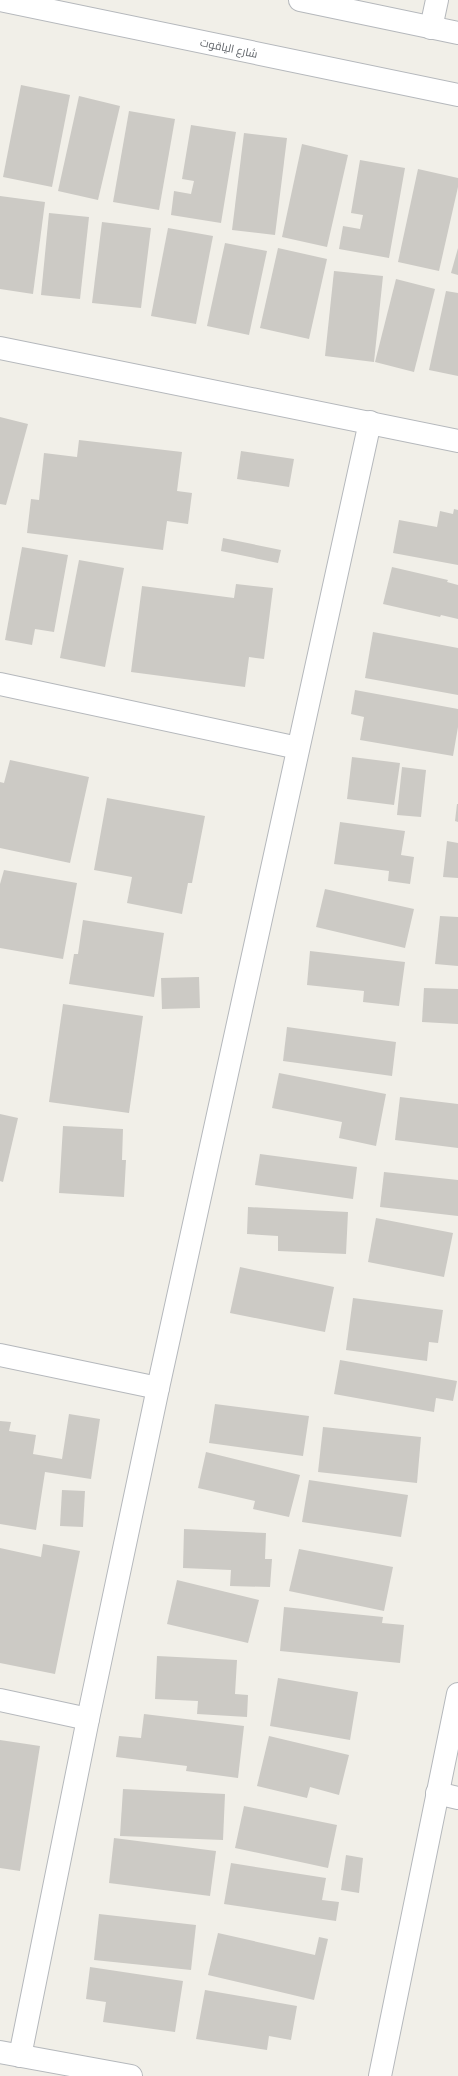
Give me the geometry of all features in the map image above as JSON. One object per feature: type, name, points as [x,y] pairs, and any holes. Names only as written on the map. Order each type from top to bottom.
[{"type":"street","name":"شارع الياقوت","points":[[0,0],[458,95]]},
{"type":"street","points":[[300,0],[458,33]]},
{"type":"street","points":[[431,28],[437,0]]},
{"type":"street","points":[[0,348],[458,441]]},
{"type":"street","points":[[131,2076],[10,2054],[88,1719],[158,1388],[370,422]]},
{"type":"street","points":[[0,684],[298,748]]},
{"type":"street","points":[[0,1355],[158,1388]]},
{"type":"street","points":[[380,2076],[448,1796],[458,1694]]},
{"type":"street","points":[[0,1700],[88,1719]]},
{"type":"building","points":[[21,85],[70,95],[52,187],[3,177]]},
{"type":"building","points":[[79,96],[120,106],[98,200],[58,191]]},
{"type":"building","points":[[129,111],[175,119],[159,210],[113,202]]},
{"type":"building","points":[[191,125],[236,132],[221,223],[171,215],[174,191],[191,194],[194,181],[182,179]]},
{"type":"building","points":[[244,133],[287,138],[275,235],[232,230]]},
{"type":"building","points":[[302,144],[348,155],[327,247],[282,237]]},
{"type":"building","points":[[360,160],[405,168],[389,258],[339,249],[343,226],[360,229],[363,215],[351,213]]},
{"type":"building","points":[[418,169],[458,178],[458,187],[439,271],[398,262]]},
{"type":"building","points":[[0,196],[45,202],[33,294],[0,289]]},
{"type":"building","points":[[49,213],[89,217],[80,299],[41,295]]},
{"type":"building","points":[[102,222],[151,228],[141,308],[92,303]]},
{"type":"building","points":[[168,228],[213,236],[196,324],[151,316]]},
{"type":"building","points":[[225,243],[267,251],[249,335],[207,326]]},
{"type":"building","points":[[278,248],[327,259],[309,339],[260,328]]},
{"type":"building","points":[[458,248],[458,275],[451,273]]},
{"type":"building","points":[[334,271],[383,276],[374,362],[325,356]]},
{"type":"building","points":[[396,279],[435,289],[414,372],[375,362]]},
{"type":"building","points":[[446,291],[458,293],[458,376],[429,370]]},
{"type":"building","points":[[0,417],[28,424],[6,505],[0,504]]},
{"type":"building","points":[[79,440],[182,452],[177,491],[192,493],[188,524],[167,521],[163,550],[27,533],[31,499],[39,500],[44,453],[77,457]]},
{"type":"building","points":[[241,451],[294,459],[289,487],[237,479]]},
{"type":"building","points":[[454,509],[458,510],[458,565],[393,553],[399,520],[437,527],[440,511],[453,514]]},
{"type":"building","points":[[223,538],[281,550],[278,563],[221,551]]},
{"type":"building","points":[[22,547],[68,555],[54,632],[35,629],[32,645],[5,640]]},
{"type":"building","points":[[79,560],[124,568],[105,667],[60,658]]},
{"type":"building","points":[[392,567],[448,580],[447,582],[458,585],[458,619],[441,615],[440,617],[383,604]]},
{"type":"building","points":[[236,584],[273,588],[264,659],[249,657],[245,687],[131,672],[142,586],[234,598]]},
{"type":"building","points":[[373,632],[458,648],[458,695],[365,678]]},
{"type":"building","points":[[355,690],[458,709],[458,727],[453,756],[360,740],[364,717],[351,714]]},
{"type":"building","points":[[352,757],[400,763],[394,805],[347,799]]},
{"type":"building","points":[[10,760],[89,777],[70,863],[0,848],[0,782],[4,783]]},
{"type":"building","points":[[402,767],[426,770],[421,817],[397,815]]},
{"type":"building","points":[[107,798],[205,816],[192,883],[188,883],[182,914],[127,903],[132,877],[94,870]]},
{"type":"building","points":[[458,804],[458,822],[455,821]]},
{"type":"building","points":[[340,822],[405,831],[401,855],[414,857],[410,884],[388,881],[389,871],[334,864]]},
{"type":"building","points":[[447,841],[458,843],[458,878],[443,877]]},
{"type":"building","points":[[4,870],[77,883],[63,959],[0,948],[0,884]]},
{"type":"building","points":[[325,889],[414,909],[405,948],[316,927]]},
{"type":"building","points":[[440,916],[458,917],[458,966],[435,964]]},
{"type":"building","points":[[83,920],[164,933],[154,997],[69,984],[74,954],[78,954]]},
{"type":"building","points":[[310,951],[405,962],[399,1006],[363,1002],[364,991],[307,985]]},
{"type":"building","points":[[199,977],[200,1008],[162,1009],[161,978]]},
{"type":"building","points":[[424,988],[458,989],[458,1024],[422,1022]]},
{"type":"building","points":[[63,1004],[143,1016],[129,1113],[49,1102]]},
{"type":"building","points":[[287,1027],[396,1042],[392,1076],[283,1061]]},
{"type":"building","points":[[279,1073],[386,1094],[376,1146],[339,1138],[342,1122],[272,1108]]},
{"type":"building","points":[[400,1097],[458,1104],[458,1148],[395,1140]]},
{"type":"building","points":[[0,1114],[18,1118],[3,1182],[0,1181]]},
{"type":"building","points":[[63,1126],[123,1129],[122,1160],[126,1160],[124,1197],[59,1193]]},
{"type":"building","points":[[260,1154],[357,1167],[353,1199],[255,1185]]},
{"type":"building","points":[[384,1172],[458,1180],[458,1216],[380,1207]]},
{"type":"building","points":[[248,1207],[348,1212],[346,1254],[278,1251],[278,1236],[247,1234]]},
{"type":"building","points":[[376,1218],[453,1233],[444,1277],[368,1262]]},
{"type":"building","points":[[240,1267],[334,1287],[325,1332],[230,1313]]},
{"type":"building","points":[[353,1298],[443,1310],[438,1343],[429,1342],[427,1361],[346,1350]]},
{"type":"building","points":[[340,1360],[457,1381],[453,1401],[436,1398],[434,1412],[334,1394]]},
{"type":"building","points":[[215,1404],[309,1416],[303,1456],[209,1443]]},
{"type":"building","points":[[69,1414],[100,1419],[91,1479],[45,1472],[36,1530],[0,1524],[0,1421],[11,1422],[9,1431],[36,1435],[33,1454],[62,1459]]},
{"type":"building","points":[[323,1427],[421,1437],[417,1483],[318,1472]]},
{"type":"building","points":[[206,1452],[300,1475],[289,1517],[253,1509],[255,1501],[198,1488]]},
{"type":"building","points":[[309,1480],[408,1495],[401,1537],[302,1522]]},
{"type":"building","points":[[62,1490],[85,1491],[83,1527],[60,1526]]},
{"type":"building","points":[[184,1529],[266,1533],[265,1559],[272,1559],[270,1587],[230,1586],[231,1570],[183,1568]]},
{"type":"building","points":[[43,1544],[80,1551],[55,1674],[0,1663],[0,1548],[41,1557]]},
{"type":"building","points":[[299,1549],[393,1567],[384,1611],[289,1591]]},
{"type":"building","points":[[177,1580],[259,1600],[248,1643],[167,1624]]},
{"type":"building","points":[[284,1607],[383,1617],[382,1623],[404,1625],[400,1663],[280,1651]]},
{"type":"building","points":[[157,1656],[237,1660],[235,1694],[248,1695],[247,1717],[197,1714],[198,1701],[155,1699]]},
{"type":"building","points":[[278,1678],[358,1692],[350,1740],[270,1726]]},
{"type":"building","points":[[144,1714],[244,1726],[238,1778],[186,1771],[187,1766],[116,1757],[119,1736],[141,1738]]},
{"type":"building","points":[[269,1736],[349,1755],[339,1795],[310,1787],[307,1798],[257,1786]]},
{"type":"building","points":[[0,1740],[40,1746],[20,1871],[0,1868]]},
{"type":"building","points":[[123,1789],[225,1794],[223,1840],[120,1836]]},
{"type":"building","points":[[244,1806],[337,1825],[328,1868],[235,1848]]},
{"type":"building","points":[[114,1838],[216,1851],[210,1896],[109,1883]]},
{"type":"building","points":[[346,1855],[363,1858],[359,1893],[341,1890]]},
{"type":"building","points":[[231,1863],[326,1878],[322,1900],[339,1902],[336,1921],[224,1904]]},
{"type":"building","points":[[99,1914],[196,1925],[191,1970],[94,1960]]},
{"type":"building","points":[[218,1933],[315,1955],[319,1937],[328,1939],[314,2000],[208,1975]]},
{"type":"building","points":[[90,1967],[183,1981],[175,2032],[103,2022],[106,2002],[86,1999]]},
{"type":"building","points":[[205,1990],[297,2006],[291,2040],[269,2036],[267,2050],[196,2039]]}]
